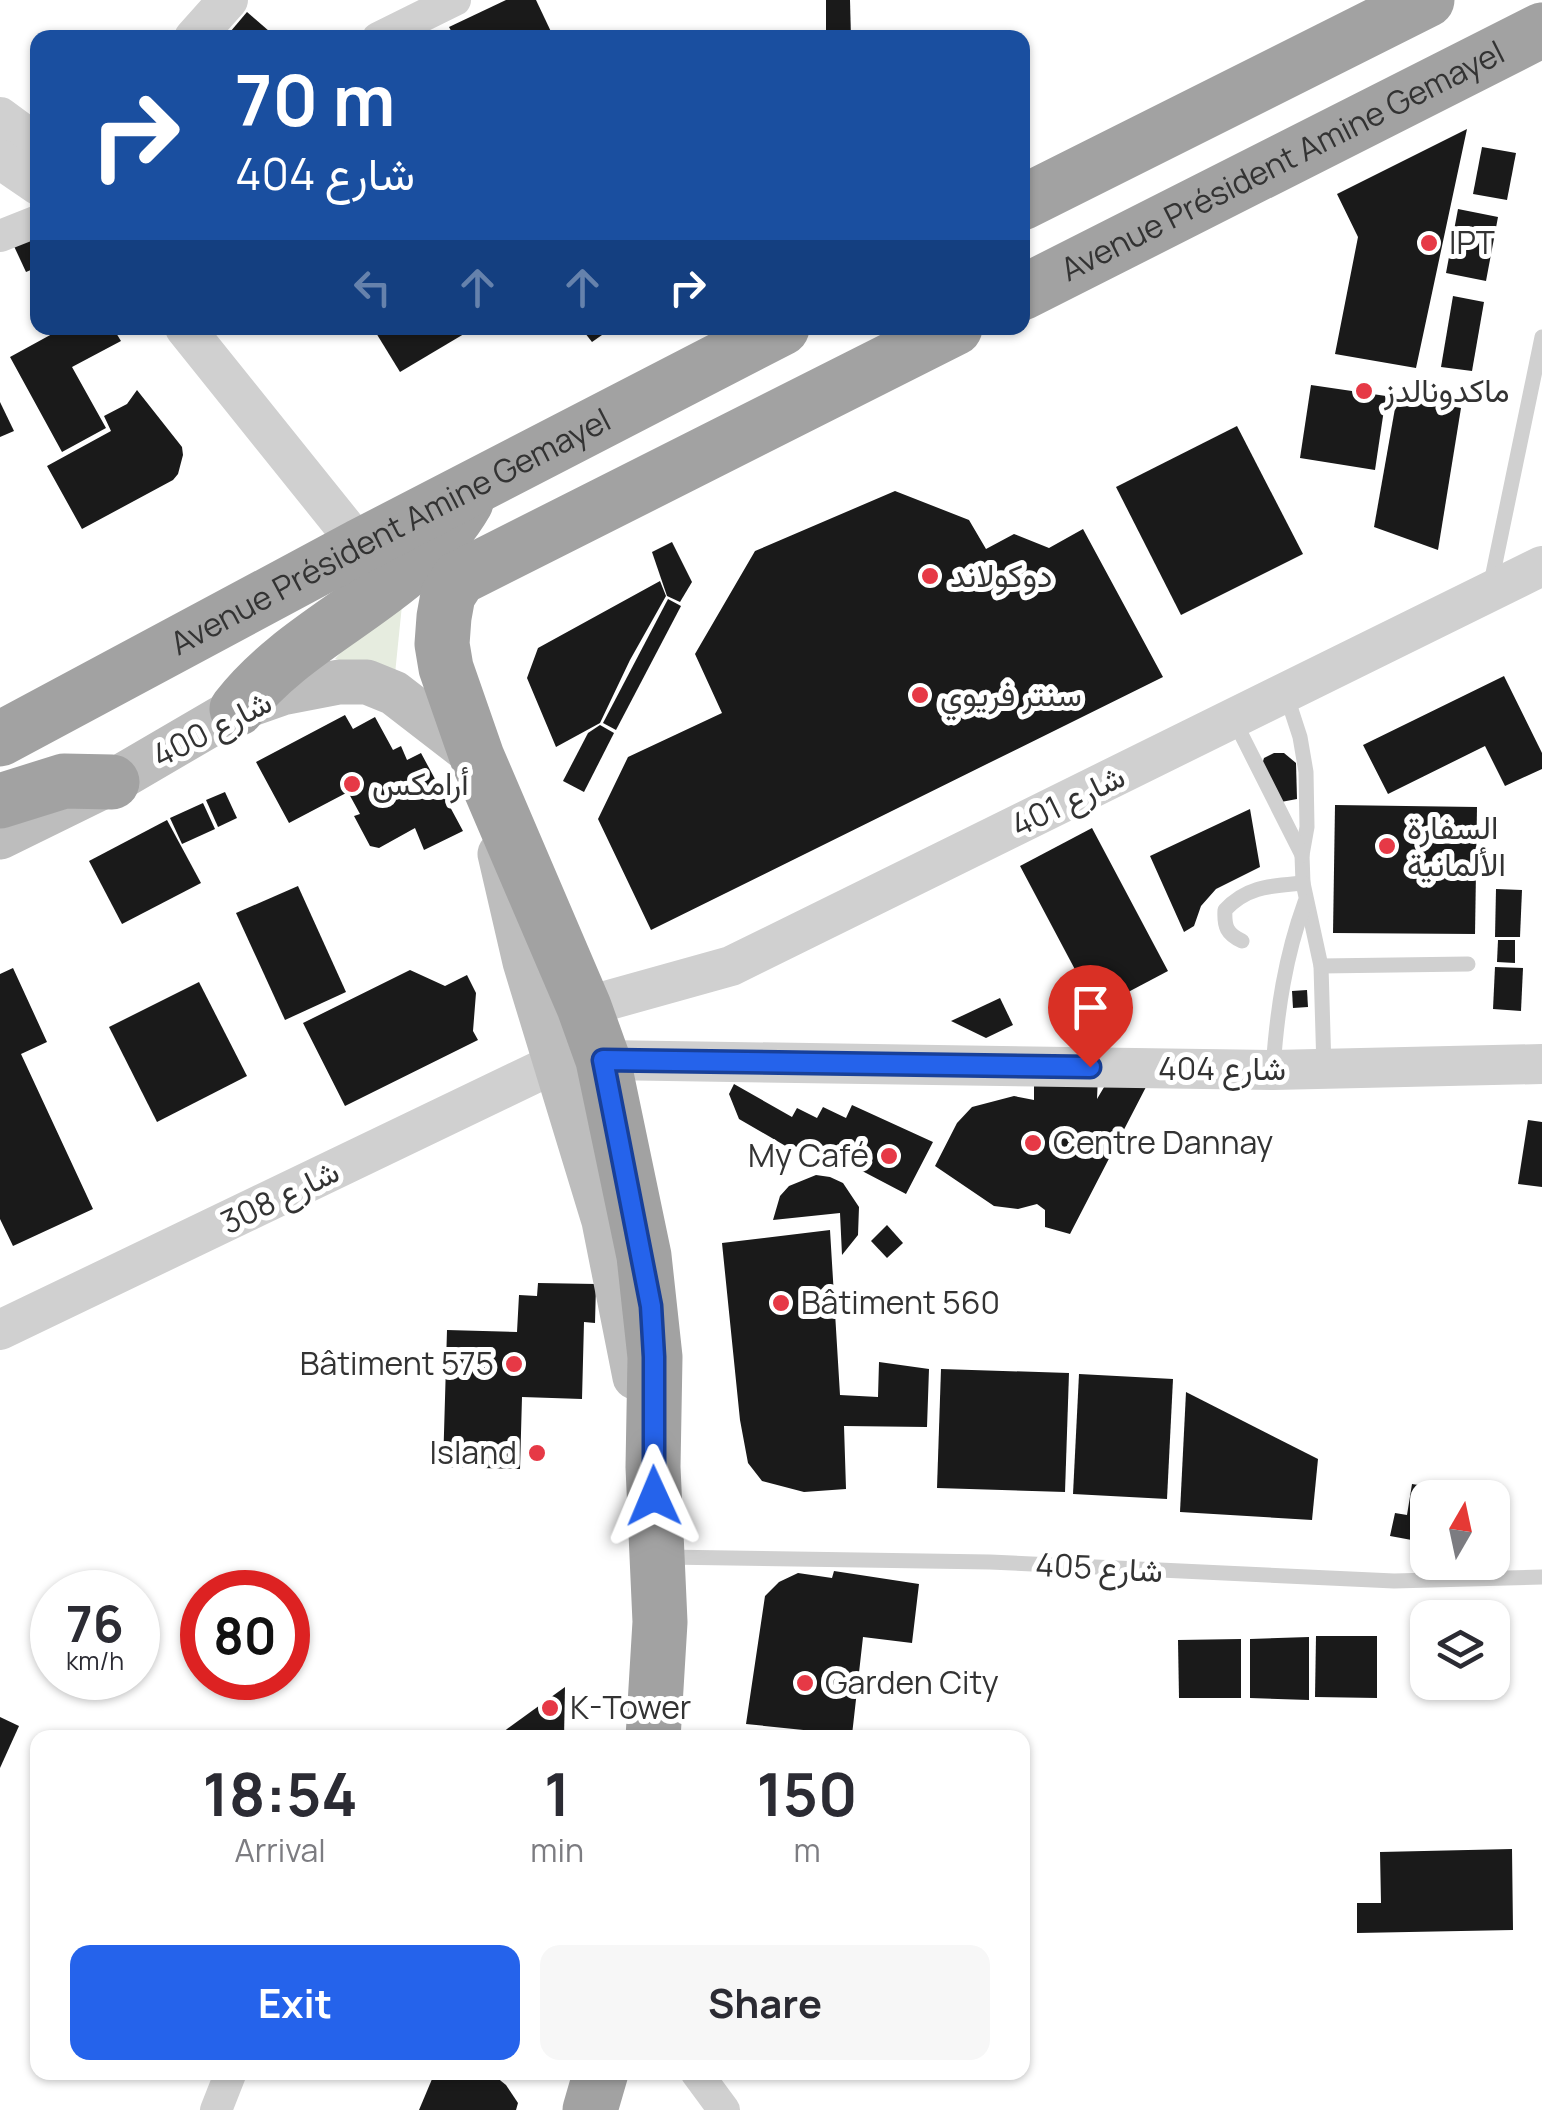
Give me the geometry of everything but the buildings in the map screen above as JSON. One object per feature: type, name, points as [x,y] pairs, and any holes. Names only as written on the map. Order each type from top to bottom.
[{"type":"highway","points":[[1030,198],[1427,0]]},
{"type":"highway","name":"Avenue Président Amine Gemayel","points":[[1030,290],[1542,30]]},
{"type":"highway","name":"Avenue Président Amine Gemayel","points":[[0,739],[360,546],[768,335]]},
{"type":"highway","points":[[653,1730],[660,1622],[651,1306],[580,1061],[584,1007],[477,757],[446,668],[442,644],[448,595],[459,578],[941,335]]},
{"type":"highway","points":[[237,708],[273,668],[413,565],[455,522],[476,486]]},
{"type":"highway","points":[[0,802],[64,781],[112,782]]},
{"type":"main road","name":"شارع 400","points":[[0,837],[112,782],[237,708],[282,693],[338,682],[367,682],[413,704],[477,757]]},
{"type":"main road","points":[[477,757],[525,962],[580,1061]]},
{"type":"street","points":[[201,30],[228,0]]},
{"type":"street","points":[[394,30],[455,0]]},
{"type":"street","points":[[0,117],[30,140]]},
{"type":"street","points":[[0,159],[30,180]]},
{"type":"street","points":[[0,236],[30,224]]},
{"type":"street","points":[[191,335],[360,546]]},
{"type":"street","name":"شارع 401","points":[[584,1007],[731,966],[1489,593],[1538,573]]},
{"type":"street","name":"شارع 404","points":[[580,1061],[1273,1070],[1542,1064]]},
{"type":"street","name":"شارع 308","points":[[0,1330],[580,1061]]},
{"type":"street","points":[[216,2110],[228,2080]]},
{"type":"street","points":[[702,2080],[724,2110]]},
{"type":"lane","points":[[1489,593],[1542,338]]},
{"type":"lane","points":[[1286,694],[1306,772],[1302,883],[1321,966],[1324,1069]]},
{"type":"lane","points":[[1234,720],[1302,855]]},
{"type":"lane","points":[[1242,941],[1230,935],[1224,924],[1225,910],[1236,898],[1263,886],[1302,883]]},
{"type":"lane","points":[[1273,1070],[1277,1009],[1304,902]]},
{"type":"lane","points":[[1321,966],[1468,964]]},
{"type":"lane","name":"شارع 405","points":[[656,1556],[990,1562],[1394,1582],[1542,1577]]},
{"type":"shaded area","points":[[402,605],[395,674],[335,659],[344,649]]},
{"type":"place","name":"IPT","points":[[1429,243]]},
{"type":"place","name":"ماكدونالدز","points":[[1364,391]]},
{"type":"place","name":"دوكولاند","points":[[930,576]]},
{"type":"place","name":"سنتر فريوي","points":[[920,695]]},
{"type":"place","name":"أرامكس","points":[[352,784]]},
{"type":"place","name":"السفارة الألمانية","points":[[1387,846]]},
{"type":"place","name":"Centre Dannay","points":[[1033,1143]]},
{"type":"place","name":"My Café","points":[[889,1156]]},
{"type":"place","name":"Bâtiment 560","points":[[781,1303]]},
{"type":"place","name":"Bâtiment 575","points":[[514,1364]]},
{"type":"place","name":"Island","points":[[537,1453]]},
{"type":"place","name":"Garden City","points":[[805,1683]]},
{"type":"place","name":"K-Tower","points":[[550,1708]]},
{"type":"route","points":[[654,1496],[651,1306],[603,1060],[1090,1067]]}]
